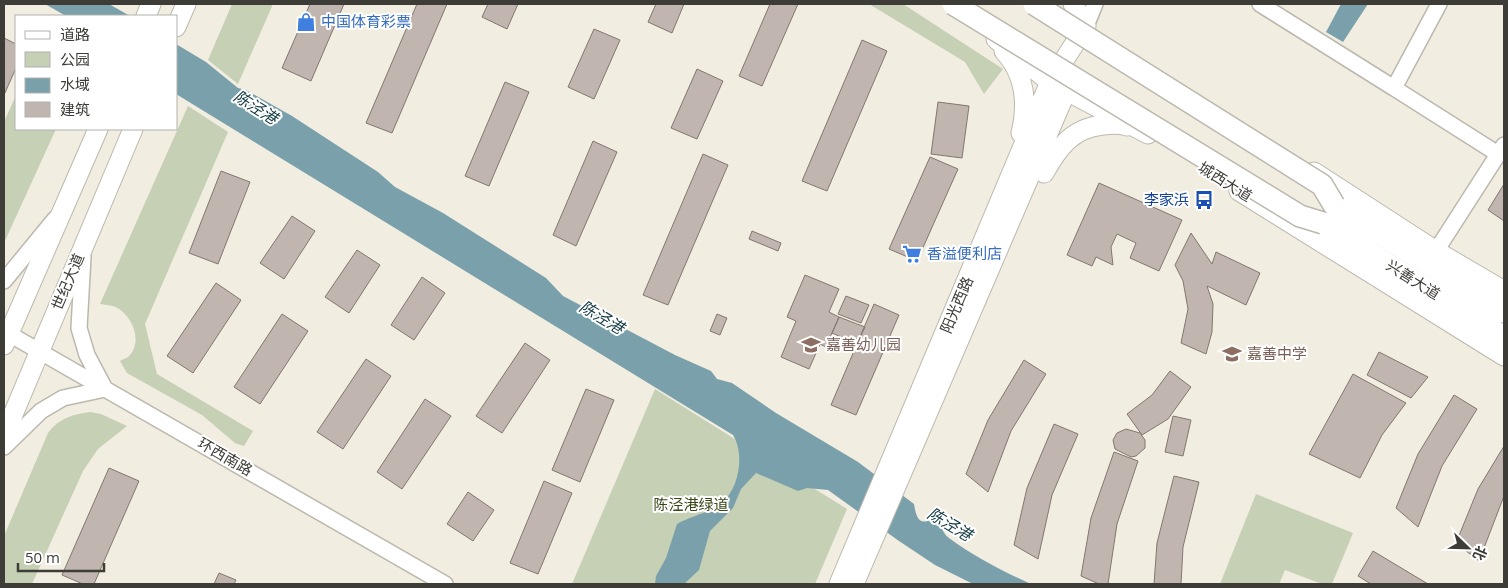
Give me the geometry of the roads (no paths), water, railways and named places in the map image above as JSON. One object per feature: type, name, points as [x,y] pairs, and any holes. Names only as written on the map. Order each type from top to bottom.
[{"type":"highway","name":"兴善大道","points":[[951,4],[1300,216],[1323,222],[1504,337]]},
{"type":"highway","name":"兴善大道","points":[[1034,4],[1322,185],[1334,205],[1504,312]]},
{"type":"main road","points":[[178,22],[186,4]]},
{"type":"main road","name":"城西大道","points":[[951,4],[1050,82],[1140,130],[1504,356]]},
{"type":"main road","points":[[1027,4],[1086,26],[1436,251],[1504,291]]},
{"type":"main road","points":[[892,479],[1009,226],[1068,91],[1086,26],[1073,4]]},
{"type":"main road","name":"阳光西路","points":[[839,584],[869,531],[892,479],[1050,82],[1086,26]]},
{"type":"main road","points":[[983,28],[1012,59],[1024,88],[1025,118],[1013,171]]},
{"type":"main road","points":[[1009,226],[1065,140],[1081,130],[1094,126],[1120,124],[1140,130]]},
{"type":"main road","points":[[5,336],[98,130]]},
{"type":"main road","name":"世纪大道","points":[[4,436],[38,350],[130,135]]},
{"type":"main road","name":"阳光西路","points":[[854,584],[869,531]]},
{"type":"street","name":"阳光西路","points":[[1086,26],[1095,4]]},
{"type":"street","points":[[1260,4],[1394,88],[1501,150],[1436,251]]},
{"type":"street","points":[[1394,88],[1439,4]]},
{"type":"street","points":[[4,281],[61,212]]},
{"type":"street","points":[[4,447],[41,411],[63,398],[106,389],[88,355],[79,328],[84,243]]},
{"type":"street","name":"环西南路","points":[[5,336],[38,350],[445,584]]},
{"type":"water","points":[[45,4],[109,4],[128,15],[64,15]]},
{"type":"water","points":[[1341,4],[1368,4],[1343,42],[1326,32]]},
{"type":"water","name":"陈泾港","points":[[178,45],[206,62],[238,88],[246,90],[292,116],[378,172],[395,187],[443,213],[546,278],[563,296],[675,355],[711,371],[717,379],[732,383],[776,413],[858,462],[914,504],[918,519],[924,522],[932,519],[939,524],[946,536],[959,545],[989,563],[1031,584],[973,584],[935,565],[828,490],[807,488],[798,491],[756,473],[741,489],[733,508],[710,531],[699,570],[684,584],[655,584],[656,576],[666,558],[677,524],[722,503],[733,489],[738,470],[739,452],[733,435],[178,95]]},
{"type":"place","name":"中国体育彩票","points":[[306,22]]},
{"type":"place","name":"李家浜","points":[[1204,200]]},
{"type":"place","name":"香溢便利店","points":[[912,254]]},
{"type":"place","name":"嘉善幼儿园","points":[[811,345]]},
{"type":"place","name":"嘉善中学","points":[[1232,354]]},
{"type":"park label","name":"陈泾港绿道","points":[[691,505]]}]
